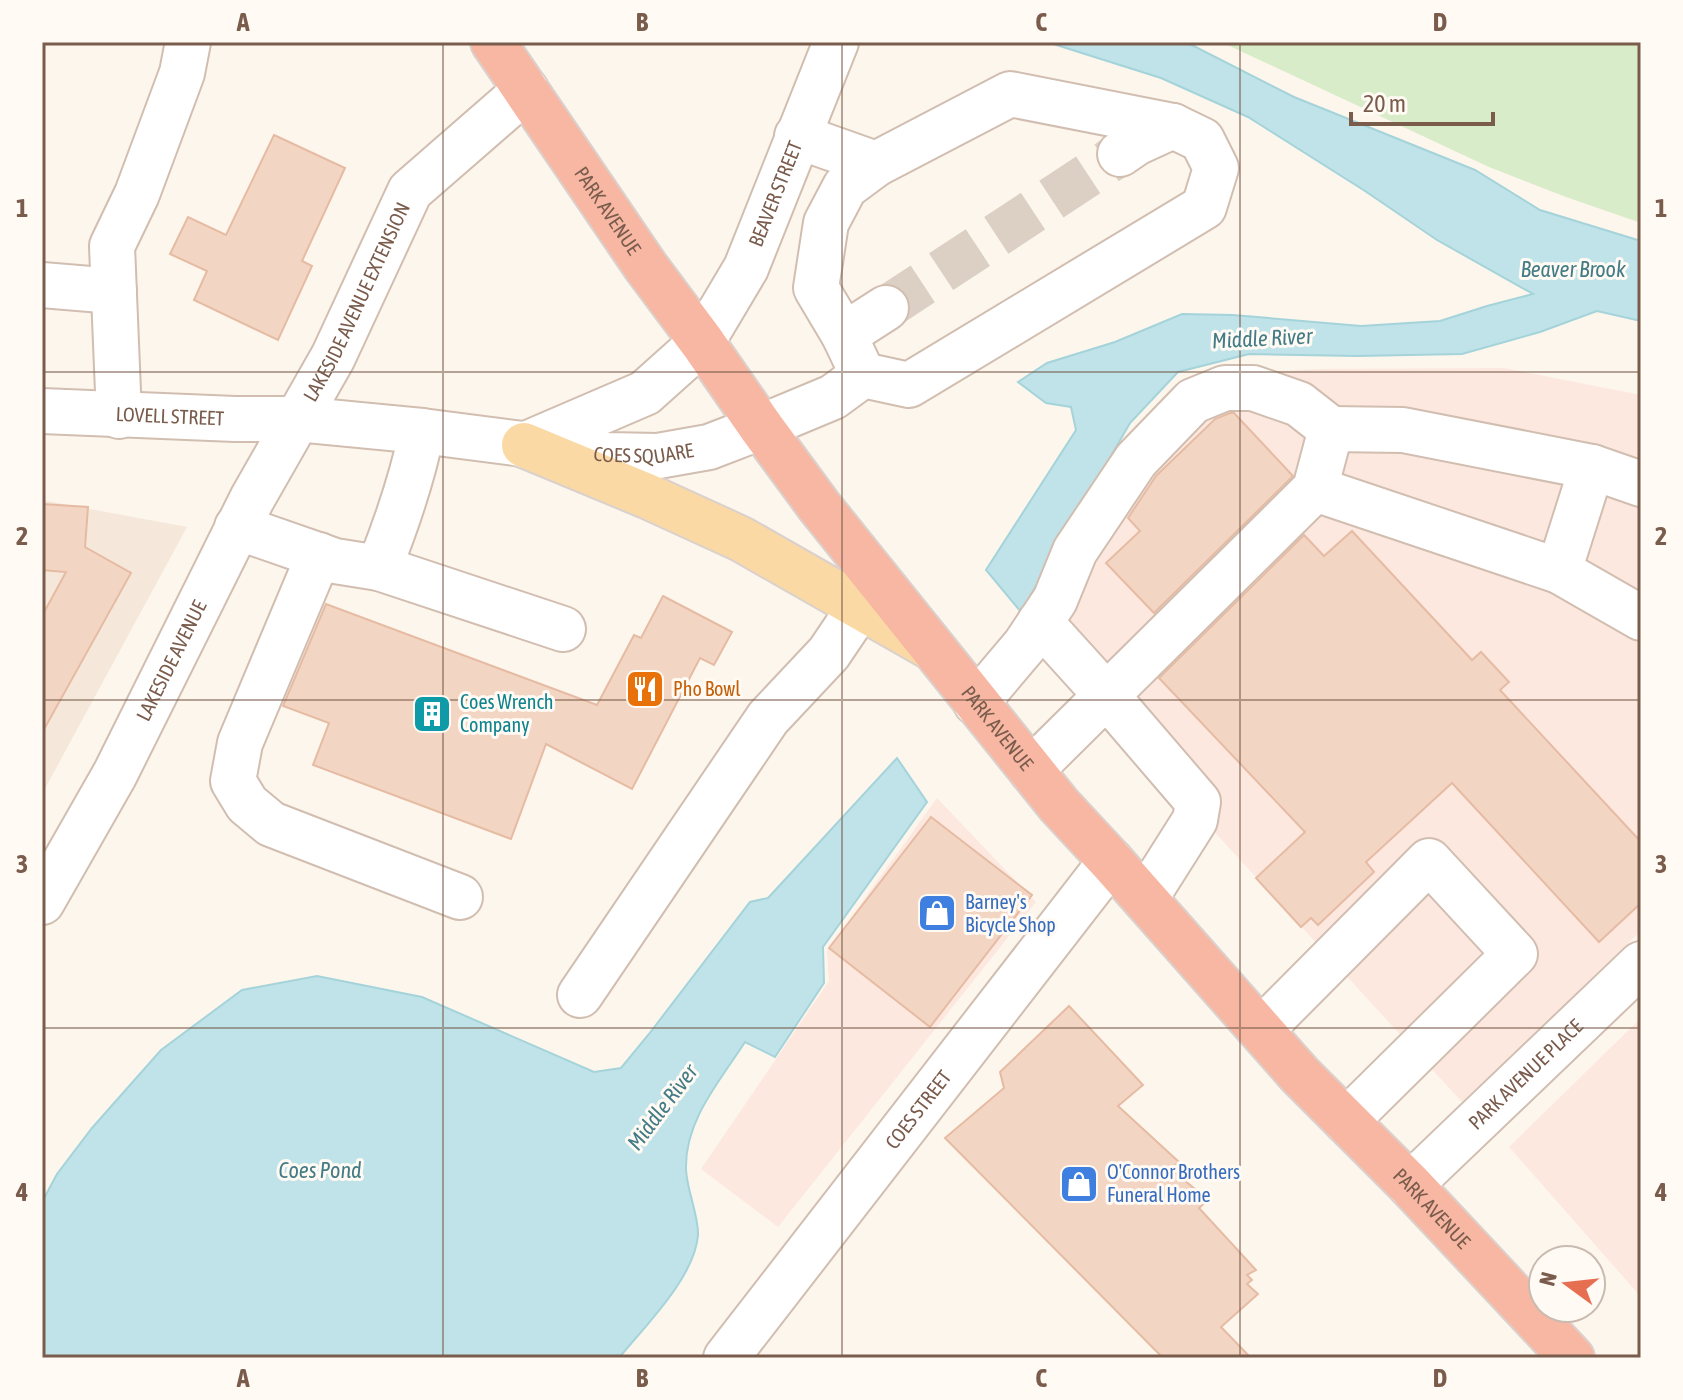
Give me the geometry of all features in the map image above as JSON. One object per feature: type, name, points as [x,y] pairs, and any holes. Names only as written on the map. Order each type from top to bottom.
[{"type":"highway","name":"PARK AVENUE","points":[[493,42],[646,267],[819,506],[1059,805],[1300,1075],[1410,1185],[1572,1358]]},
{"type":"main road","points":[[524,445],[741,539],[932,648]]},
{"type":"street","points":[[119,416],[112,246],[137,194],[182,73],[188,42]]},
{"type":"street","name":"BEAVER STREET","points":[[702,342],[746,268],[836,42]]},
{"type":"street","name":"LAKESIDE AVENUE EXTENSION","points":[[297,419],[333,357],[410,191],[526,90]]},
{"type":"street","points":[[1010,94],[1173,126],[1202,140],[1216,168],[1204,207],[909,385],[863,375],[816,288],[826,223],[845,187],[876,164],[1010,94]]},
{"type":"street","points":[[1120,154],[1173,126]]},
{"type":"street","points":[[797,136],[876,164]]},
{"type":"street","points":[[42,285],[114,291]]},
{"type":"street","points":[[844,335],[886,308]]},
{"type":"street","name":"COES SQUARE","points":[[524,445],[645,393],[702,342]]},
{"type":"street","name":"COES SQUARE","points":[[297,419],[422,431],[607,455],[658,456],[709,447],[761,427],[833,397],[863,375]]},
{"type":"street","points":[[976,703],[1025,645],[1055,600],[1075,551],[1136,460],[1193,401],[1225,388],[1253,388],[1299,404],[1331,429],[1403,430],[1592,467],[1641,484]]},
{"type":"street","name":"LOVELL STREET","points":[[42,411],[119,416],[297,419]]},
{"type":"street","name":"LAKESIDE AVENUE","points":[[42,902],[115,774],[237,527],[297,419]]},
{"type":"street","points":[[1031,770],[1315,489],[1331,429]]},
{"type":"street","points":[[379,568],[400,517],[422,431]]},
{"type":"street","points":[[1559,571],[1592,467]]},
{"type":"street","points":[[1315,489],[1559,571],[1641,618]]},
{"type":"street","points":[[237,527],[335,561],[379,568],[563,629]]},
{"type":"street","points":[[319,555],[240,743],[233,781],[247,804],[271,824],[460,897]]},
{"type":"street","points":[[580,995],[768,718],[829,653],[860,607]]},
{"type":"street","points":[[1040,622],[1198,802],[1195,820],[1145,899]]},
{"type":"street","name":"COES STREET","points":[[726,1358],[1111,861]]},
{"type":"street","points":[[1261,1030],[1429,861],[1515,954],[1346,1121]]},
{"type":"street","name":"PARK AVENUE PLACE","points":[[1410,1185],[1639,970]]},
{"type":"shaded area","points":[[1504,368],[1641,395],[1641,931],[1462,1102],[1022,622],[1214,375],[1316,369]]},
{"type":"shaded area","points":[[42,500],[187,527],[42,794]]},
{"type":"shaded area","points":[[937,798],[1036,902],[778,1227],[701,1169],[829,981],[827,951]]},
{"type":"shaded area","points":[[1641,1018],[1641,1297],[1607,1258],[1607,1244],[1594,1244],[1509,1147]]},
{"type":"green space","points":[[1221,42],[1641,42],[1641,223],[1489,167]]},
{"type":"water","name":"Beaver Brook","points":[[1047,42],[1186,42],[1294,97],[1475,170],[1540,210],[1641,241],[1641,321],[1597,311],[1540,332],[1462,354],[1249,354],[1178,372],[1130,423],[1021,612],[986,570],[1076,430],[1071,407],[1046,403],[1018,382],[1047,363],[1115,342],[1182,314],[1233,315],[1361,326],[1440,321],[1533,294],[1437,240],[1248,117],[1161,78]]},
{"type":"water","name":"Coes Pond","points":[[897,758],[927,802],[823,947],[824,983],[775,1057],[745,1042],[706,1102],[687,1150],[687,1176],[698,1227],[695,1251],[679,1284],[619,1358],[42,1358],[42,1202],[57,1174],[92,1128],[161,1050],[242,990],[317,976],[422,997],[594,1072],[621,1068],[750,902],[768,898]]},
{"type":"building","points":[[274,135],[345,168],[302,261],[312,266],[278,340],[194,300],[207,271],[170,254],[188,217],[226,235]]},
{"type":"building","points":[[1234,413],[1293,476],[1154,613],[1106,563],[1140,531],[1128,518],[1156,476],[1215,419]]},
{"type":"building","points":[[42,504],[88,507],[85,547],[131,573],[42,733],[42,616],[66,572],[42,570]]},
{"type":"building","points":[[1352,531],[1472,660],[1481,652],[1509,682],[1500,690],[1641,842],[1641,903],[1599,942],[1452,783],[1366,862],[1374,872],[1318,925],[1311,918],[1301,927],[1256,878],[1305,832],[1159,678],[1304,535],[1324,556]]},
{"type":"building","name":"Coes Wrench Company","points":[[663,596],[732,632],[714,665],[700,658],[632,789],[546,744],[511,839],[313,765],[329,723],[283,706],[326,604],[597,705],[634,635],[641,638]]},
{"type":"building","name":"Barney's Bicycle Shop","points":[[931,817],[1032,895],[930,1027],[829,948]]},
{"type":"building","name":"O'Connor Brothers Funeral Home","points":[[1069,1006],[1143,1085],[1118,1106],[1179,1162],[1171,1169],[1208,1200],[1199,1208],[1256,1270],[1247,1275],[1252,1280],[1247,1284],[1258,1294],[1221,1327],[1251,1358],[1163,1358],[945,1138],[1004,1088],[1000,1072]]},
{"type":"tunnel","points":[[886,308],[1120,154]]},
{"type":"place","name":"Pho Bowl","points":[[645,689]]},
{"type":"place","name":"Coes Wrench Company","points":[[432,714]]},
{"type":"place","name":"Barney's Bicycle Shop","points":[[937,913]]},
{"type":"place","name":"O'Connor Brothers Funeral Home","points":[[1079,1184]]},
{"type":"water label","name":"Middle River","points":[[1262,338]]},
{"type":"water label","name":"Middle River","points":[[662,1107]]}]
